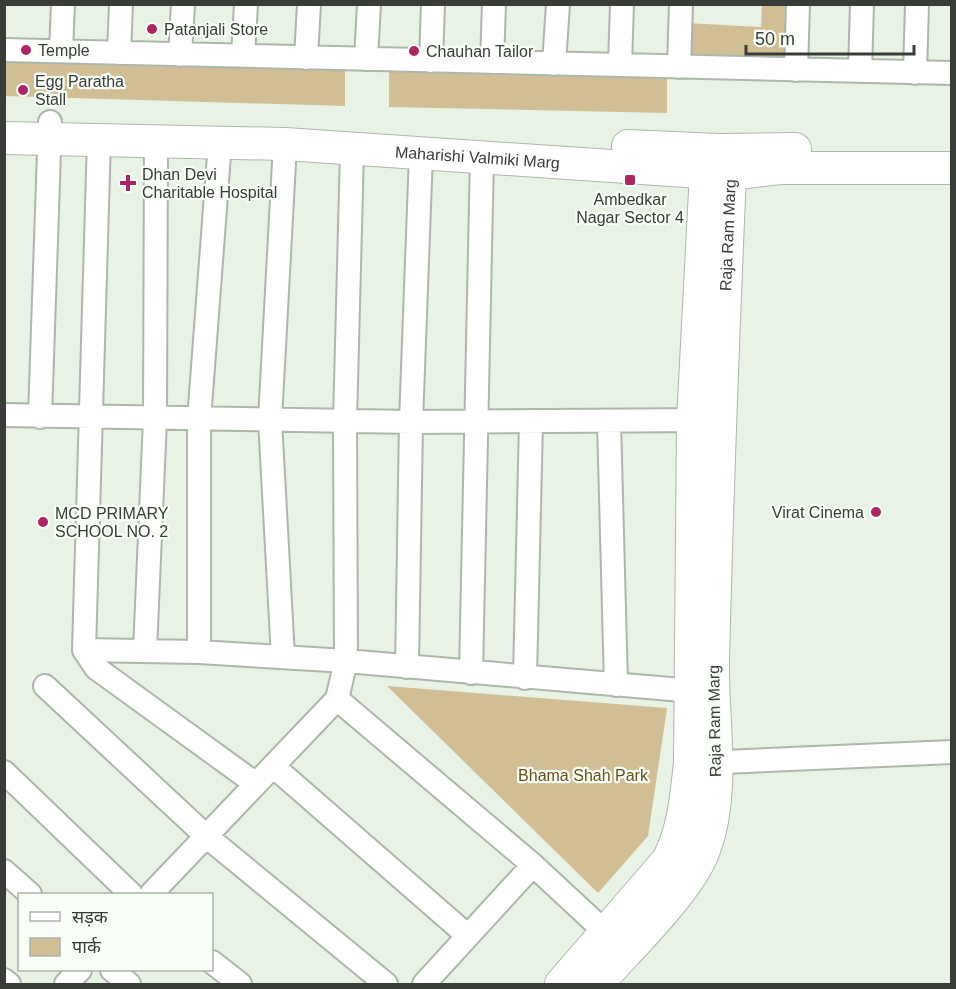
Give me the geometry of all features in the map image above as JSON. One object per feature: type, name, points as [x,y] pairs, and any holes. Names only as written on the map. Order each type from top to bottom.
[{"type":"street","points":[[61,51],[63,4]]},
{"type":"street","points":[[118,53],[121,4]]},
{"type":"street","points":[[180,55],[183,4]]},
{"type":"street","points":[[243,56],[246,4]]},
{"type":"street","points":[[306,58],[309,4]]},
{"type":"street","points":[[366,59],[369,4]]},
{"type":"street","points":[[431,61],[433,4]]},
{"type":"street","points":[[492,62],[494,4]]},
{"type":"street","points":[[554,64],[558,4]]},
{"type":"street","points":[[620,65],[622,4]]},
{"type":"street","points":[[679,67],[681,4]]},
{"type":"street","points":[[796,70],[798,4]]},
{"type":"street","points":[[860,71],[862,4]]},
{"type":"street","points":[[915,73],[917,4]]},
{"type":"street","points":[[4,50],[951,73]]},
{"type":"street","name":"Maharishi Valmiki Marg","points":[[4,121],[99,138],[285,144],[421,154],[718,165],[951,148]]},
{"type":"street","points":[[40,417],[50,130]]},
{"type":"street","name":"Maharishi Valmiki Marg","points":[[4,138],[50,130],[780,168],[951,168]]},
{"type":"street","points":[[99,138],[84,650],[96,668],[256,784]]},
{"type":"street","points":[[145,651],[155,419],[156,140]]},
{"type":"street","points":[[199,651],[199,420],[220,142]]},
{"type":"street","points":[[283,657],[270,420],[285,144]]},
{"type":"street","points":[[152,893],[337,699],[346,661],[345,422],[352,150]]},
{"type":"street","points":[[407,667],[411,422],[421,154]]},
{"type":"street","points":[[471,673],[482,156]]},
{"type":"street","name":"Raja Ram Marg","points":[[561,984],[616,942],[690,877],[704,851],[712,818],[703,764],[701,692],[706,420],[718,165]]},
{"type":"street","points":[[4,415],[478,423],[706,420]]},
{"type":"street","points":[[525,678],[531,421]]},
{"type":"street","points":[[609,421],[616,685]]},
{"type":"street","points":[[84,650],[199,651],[346,661],[701,692]]},
{"type":"street","points":[[45,686],[206,836],[386,984]]},
{"type":"street","points":[[337,699],[532,865],[616,942]]},
{"type":"street","points":[[703,764],[947,752]]},
{"type":"street","points":[[273,766],[468,936]]},
{"type":"street","points":[[4,772],[130,893]]},
{"type":"street","points":[[424,984],[532,865]]},
{"type":"street","points":[[4,871],[29,893]]},
{"type":"street","name":"Raja Ram Marg","points":[[597,984],[616,942]]},
{"type":"street","points":[[213,963],[240,984]]},
{"type":"street","points":[[66,984],[78,971]]},
{"type":"street","points":[[113,971],[129,984]]},
{"type":"street","points":[[4,980],[9,984]]},
{"type":"green space","points":[[762,5],[793,5],[791,65],[685,62],[686,23],[761,27]]},
{"type":"green space","points":[[5,53],[345,63],[345,106],[5,96]]},
{"type":"green space","points":[[389,64],[667,70],[667,113],[389,107]]},
{"type":"green space","name":"Bhama Shah Park","points":[[387,686],[667,708],[648,836],[598,893]]},
{"type":"place","name":"Patanjali Store","points":[[152,29]]},
{"type":"place","name":"Temple","points":[[26,50]]},
{"type":"place","name":"Chauhan Tailor","points":[[414,51]]},
{"type":"place","name":"Egg Paratha Stall","points":[[23,90]]},
{"type":"place","name":"Ambedkar Nagar Sector 4","points":[[630,180]]},
{"type":"place","name":"Dhan Devi Charitable Hospital","points":[[128,183]]},
{"type":"place","name":"Virat Cinema","points":[[876,512]]},
{"type":"place","name":"MCD PRIMARY SCHOOL NO. 2","points":[[43,522]]}]
